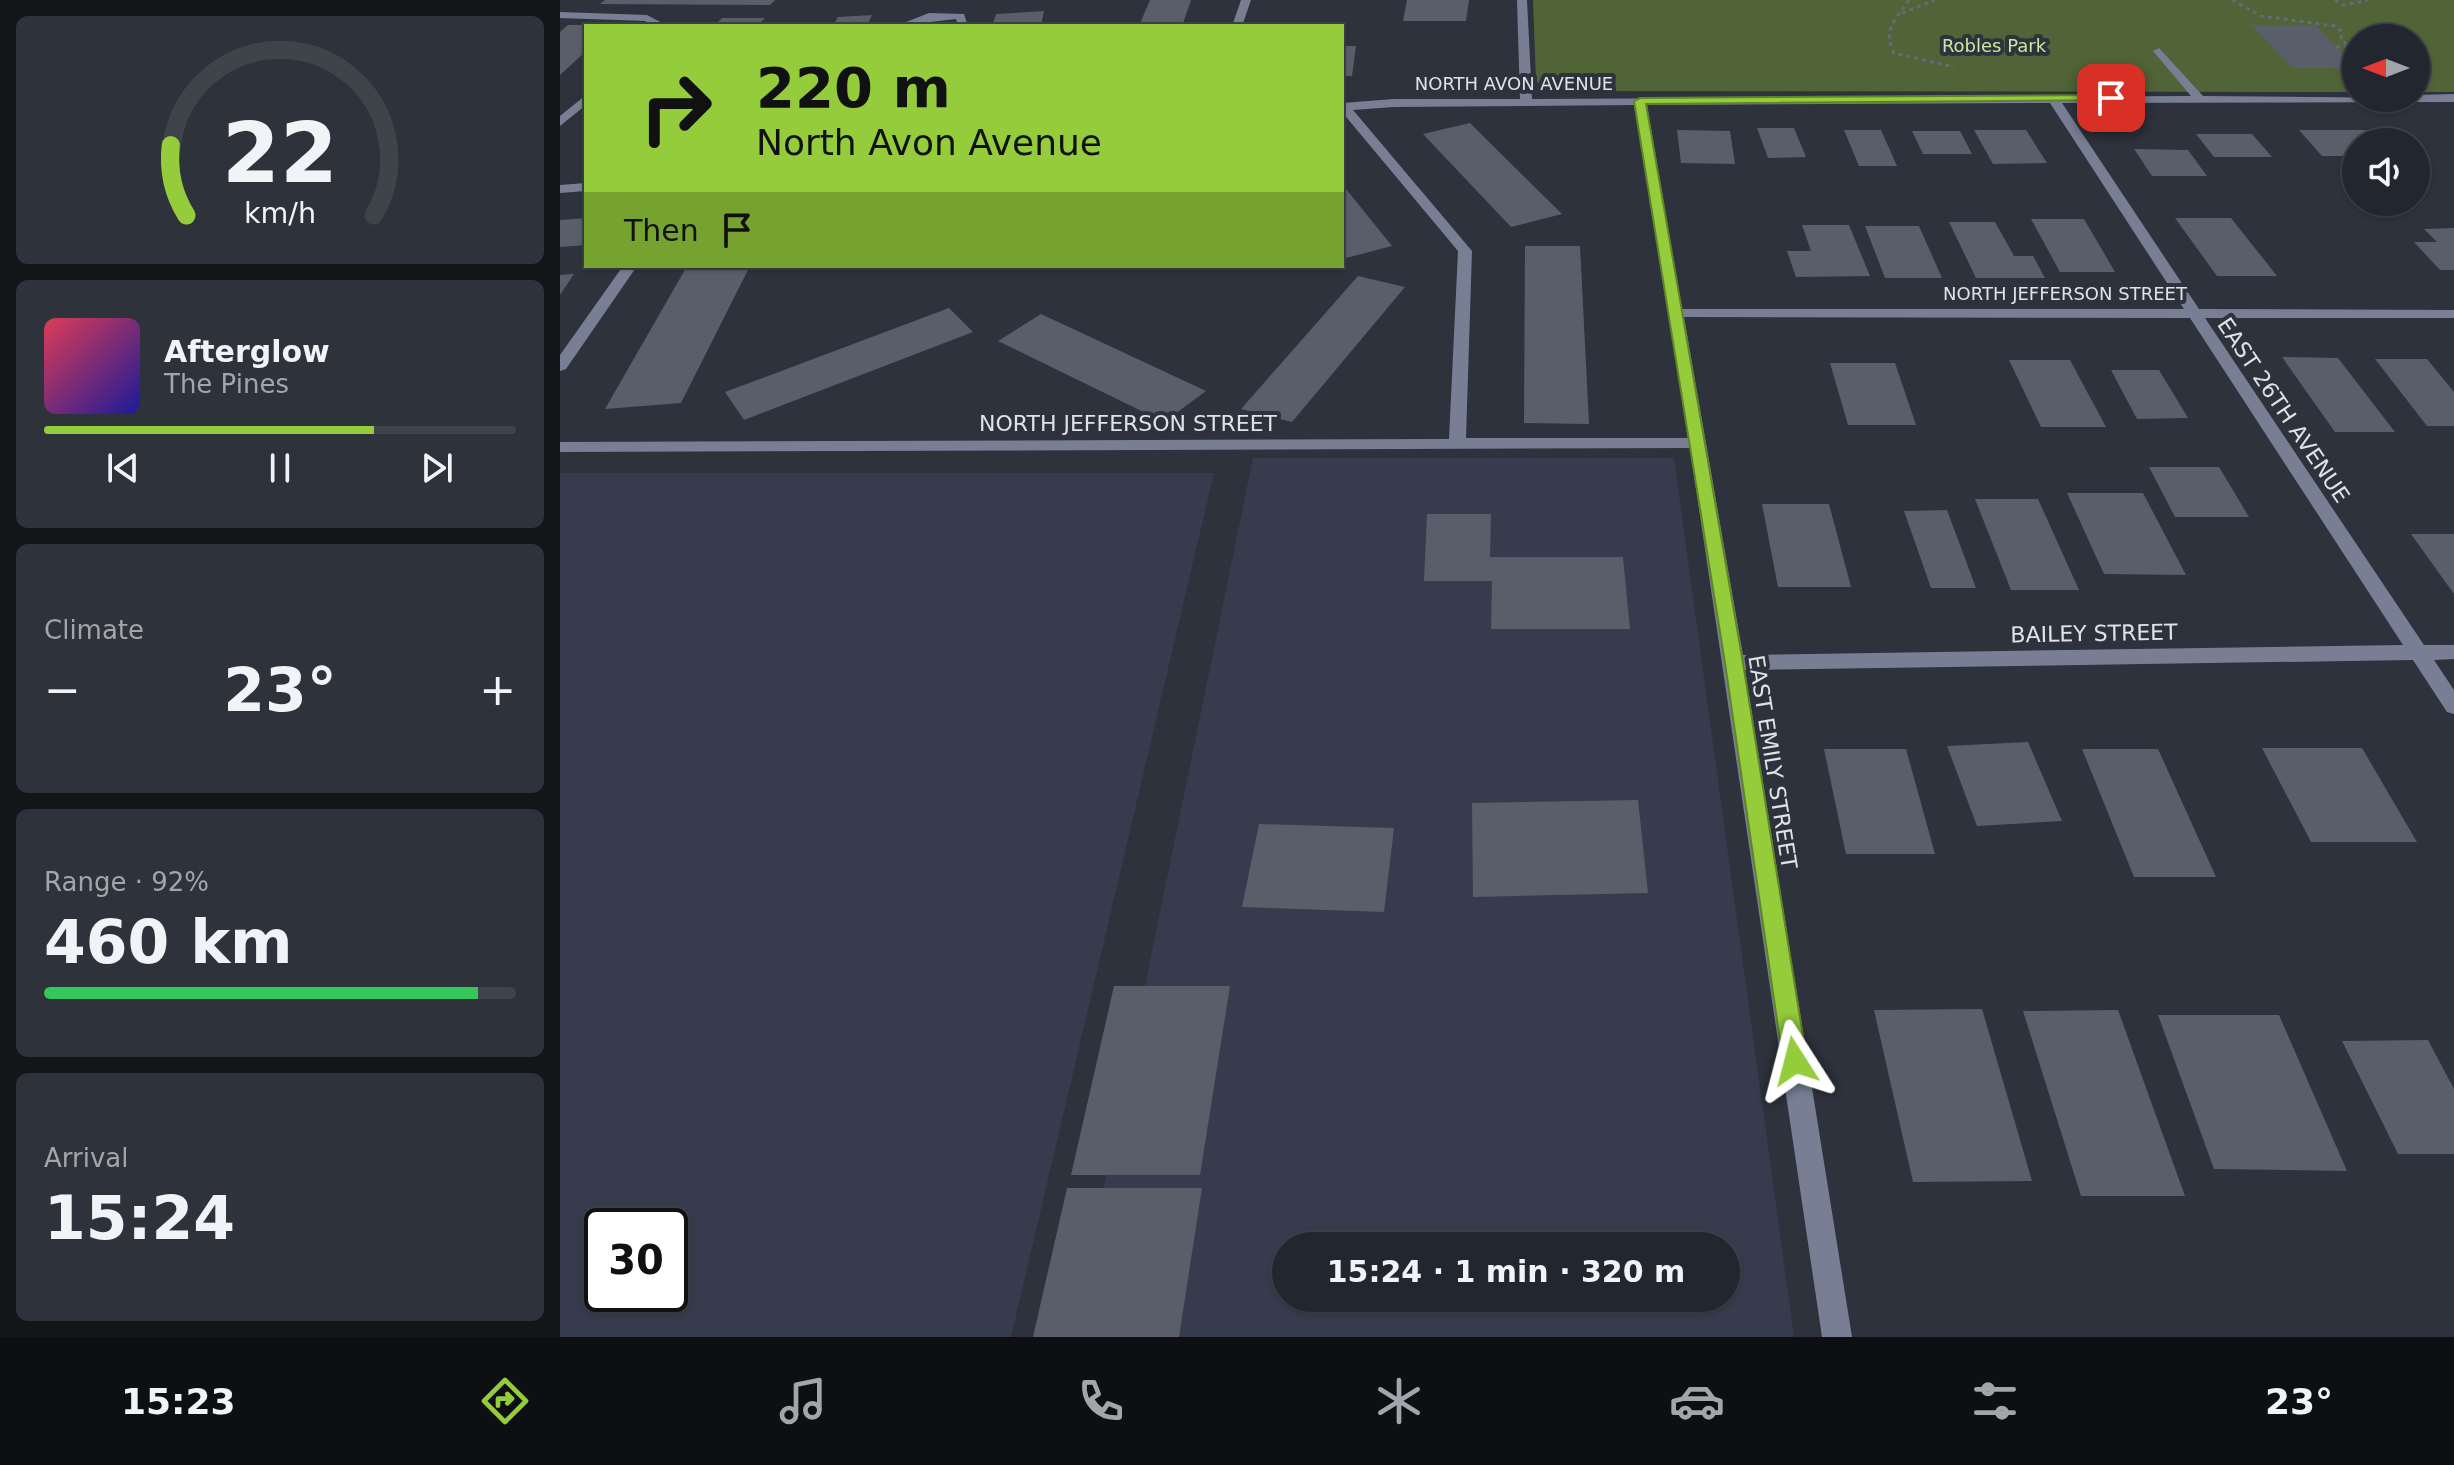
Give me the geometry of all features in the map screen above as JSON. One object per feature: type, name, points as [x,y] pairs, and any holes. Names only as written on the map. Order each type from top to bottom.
[{"type":"street","points":[[1238,24],[1246,0]]},
{"type":"street","points":[[1522,0],[1526,102]]},
{"type":"street","points":[[560,15],[647,18],[659,24]]},
{"type":"street","points":[[907,24],[928,17],[951,15],[960,16],[962,24]]},
{"type":"street","points":[[2159,51],[2199,98]]},
{"type":"street","name":"EAST 26TH AVENUE","points":[[2052,98],[2454,706]]},
{"type":"street","name":"NORTH AVON AVENUE","points":[[1344,107],[1394,103],[1640,101],[2454,98]]},
{"type":"street","points":[[560,122],[584,101]]},
{"type":"street","name":"EAST EMILY STREET","points":[[1640,101],[1734,663],[1837,1337]]},
{"type":"street","points":[[1344,108],[1465,251],[1457,443]]},
{"type":"street","points":[[560,189],[584,187]]},
{"type":"street","points":[[560,366],[629,268]]},
{"type":"street","name":"NORTH JEFFERSON STREET","points":[[1675,313],[2454,314]]},
{"type":"street","name":"NORTH JEFFERSON STREET","points":[[560,447],[1697,443]]},
{"type":"street","name":"BAILEY STREET","points":[[1734,663],[2454,652]]},
{"type":"path","points":[[1909,0],[1891,25],[1888,42],[1894,53],[1968,70]]},
{"type":"path","points":[[1900,13],[1935,0]]},
{"type":"path","points":[[2232,0],[2261,16],[2335,26],[2342,37]]},
{"type":"path","points":[[2335,0],[2344,5],[2368,0]]},
{"type":"path","points":[[2336,47],[2342,47]]},
{"type":"shaded area","points":[[1253,458],[1674,458],[1794,1337],[1073,1337]]},
{"type":"shaded area","points":[[560,473],[1214,473],[1011,1337],[560,1337]]},
{"type":"green space","name":"Robles Park","points":[[1533,0],[2454,0],[2454,92],[2430,92],[2430,24],[2342,24],[2342,92],[1574,91],[1536,82]]},
{"type":"building","points":[[605,0],[775,0],[770,5],[600,4]]},
{"type":"building","points":[[1150,0],[1191,0],[1183,24],[1140,24]]},
{"type":"building","points":[[1407,0],[1469,0],[1466,21],[1403,21]]},
{"type":"building","points":[[1044,11],[1041,24],[993,24],[996,14]]},
{"type":"building","points":[[872,15],[868,24],[834,24],[838,17]]},
{"type":"building","points":[[722,18],[765,18],[759,24],[716,24]]},
{"type":"building","points":[[568,25],[584,25],[584,53],[560,75],[560,32]]},
{"type":"building","points":[[2251,25],[2315,25],[2342,53],[2342,68],[2292,68]]},
{"type":"building","points":[[1344,46],[1356,46],[1352,76],[1344,76]]},
{"type":"building","points":[[1470,123],[1562,214],[1511,227],[1423,134]]},
{"type":"building","points":[[1757,128],[1794,128],[1806,157],[1768,158]]},
{"type":"building","points":[[1677,130],[1730,131],[1735,164],[1681,163]]},
{"type":"building","points":[[1844,130],[1881,130],[1897,166],[1859,166]]},
{"type":"building","points":[[1974,130],[2026,130],[2047,163],[1993,164]]},
{"type":"building","points":[[2299,130],[2342,130],[2342,156],[2322,156]]},
{"type":"building","points":[[1912,131],[1960,131],[1972,154],[1923,154]]},
{"type":"building","points":[[2196,134],[2252,134],[2272,157],[2214,157]]},
{"type":"building","points":[[2134,149],[2188,150],[2207,176],[2152,176]]},
{"type":"building","points":[[1344,186],[1392,246],[1344,258]]},
{"type":"building","points":[[584,218],[584,245],[560,247],[560,220]]},
{"type":"building","points":[[2175,218],[2231,218],[2277,276],[2217,276]]},
{"type":"building","points":[[2031,219],[2084,219],[2115,272],[2060,272]]},
{"type":"building","points":[[1949,222],[1995,222],[2014,256],[2033,256],[2045,278],[1976,278]]},
{"type":"building","points":[[1802,225],[1849,225],[1870,276],[1796,277],[1787,251],[1811,251]]},
{"type":"building","points":[[1865,226],[1919,226],[1942,278],[1885,278]]},
{"type":"building","points":[[2454,228],[2454,270],[2440,270],[2414,242],[2437,242],[2424,229]]},
{"type":"building","points":[[1525,246],[1580,246],[1589,424],[1524,423]]},
{"type":"building","points":[[686,268],[749,268],[681,403],[605,409]]},
{"type":"building","points":[[574,274],[560,295],[560,275]]},
{"type":"building","points":[[1358,276],[1405,287],[1292,422],[1241,409]]},
{"type":"building","points":[[949,308],[973,332],[744,420],[725,392]]},
{"type":"building","points":[[1041,314],[1206,391],[1164,422],[998,341]]},
{"type":"building","points":[[2282,357],[2338,358],[2395,432],[2335,432]]},
{"type":"building","points":[[2375,359],[2427,359],[2454,392],[2454,426],[2427,426]]},
{"type":"building","points":[[2009,360],[2070,360],[2106,427],[2041,427]]},
{"type":"building","points":[[1830,363],[1895,363],[1916,425],[1848,425]]},
{"type":"building","points":[[2111,370],[2159,370],[2188,418],[2137,419]]},
{"type":"building","points":[[2149,467],[2219,467],[2249,517],[2175,517]]},
{"type":"building","points":[[2067,493],[2143,493],[2186,575],[2104,574]]},
{"type":"building","points":[[1975,499],[2038,499],[2079,590],[2011,590]]},
{"type":"building","points":[[1762,504],[1829,504],[1851,587],[1778,587]]},
{"type":"building","points":[[1947,510],[1976,588],[1931,588],[1904,511]]},
{"type":"building","points":[[1427,514],[1491,514],[1490,557],[1623,557],[1630,629],[1491,629],[1492,581],[1424,581]]},
{"type":"building","points":[[2411,534],[2454,534],[2454,594]]},
{"type":"building","points":[[2028,742],[2062,821],[1977,826],[1947,746]]},
{"type":"building","points":[[2262,748],[2362,748],[2417,842],[2311,842]]},
{"type":"building","points":[[1824,749],[1906,749],[1935,854],[1846,854]]},
{"type":"building","points":[[2082,749],[2158,749],[2216,877],[2134,877]]},
{"type":"building","points":[[1638,800],[1648,893],[1473,897],[1472,803]]},
{"type":"building","points":[[1259,824],[1394,828],[1384,912],[1242,907]]},
{"type":"building","points":[[1114,986],[1230,986],[1200,1175],[1071,1175]]},
{"type":"building","points":[[1982,1009],[2032,1181],[1913,1182],[1874,1010]]},
{"type":"building","points":[[2118,1010],[2185,1196],[2081,1196],[2023,1011]]},
{"type":"building","points":[[2158,1015],[2279,1015],[2347,1171],[2214,1169]]},
{"type":"building","points":[[2428,1040],[2454,1089],[2454,1154],[2398,1154],[2342,1041]]},
{"type":"building","points":[[1067,1188],[1202,1188],[1179,1337],[1033,1337]]},
{"type":"route","points":[[1795,1061],[1734,663],[1640,101],[2111,98]]}]
